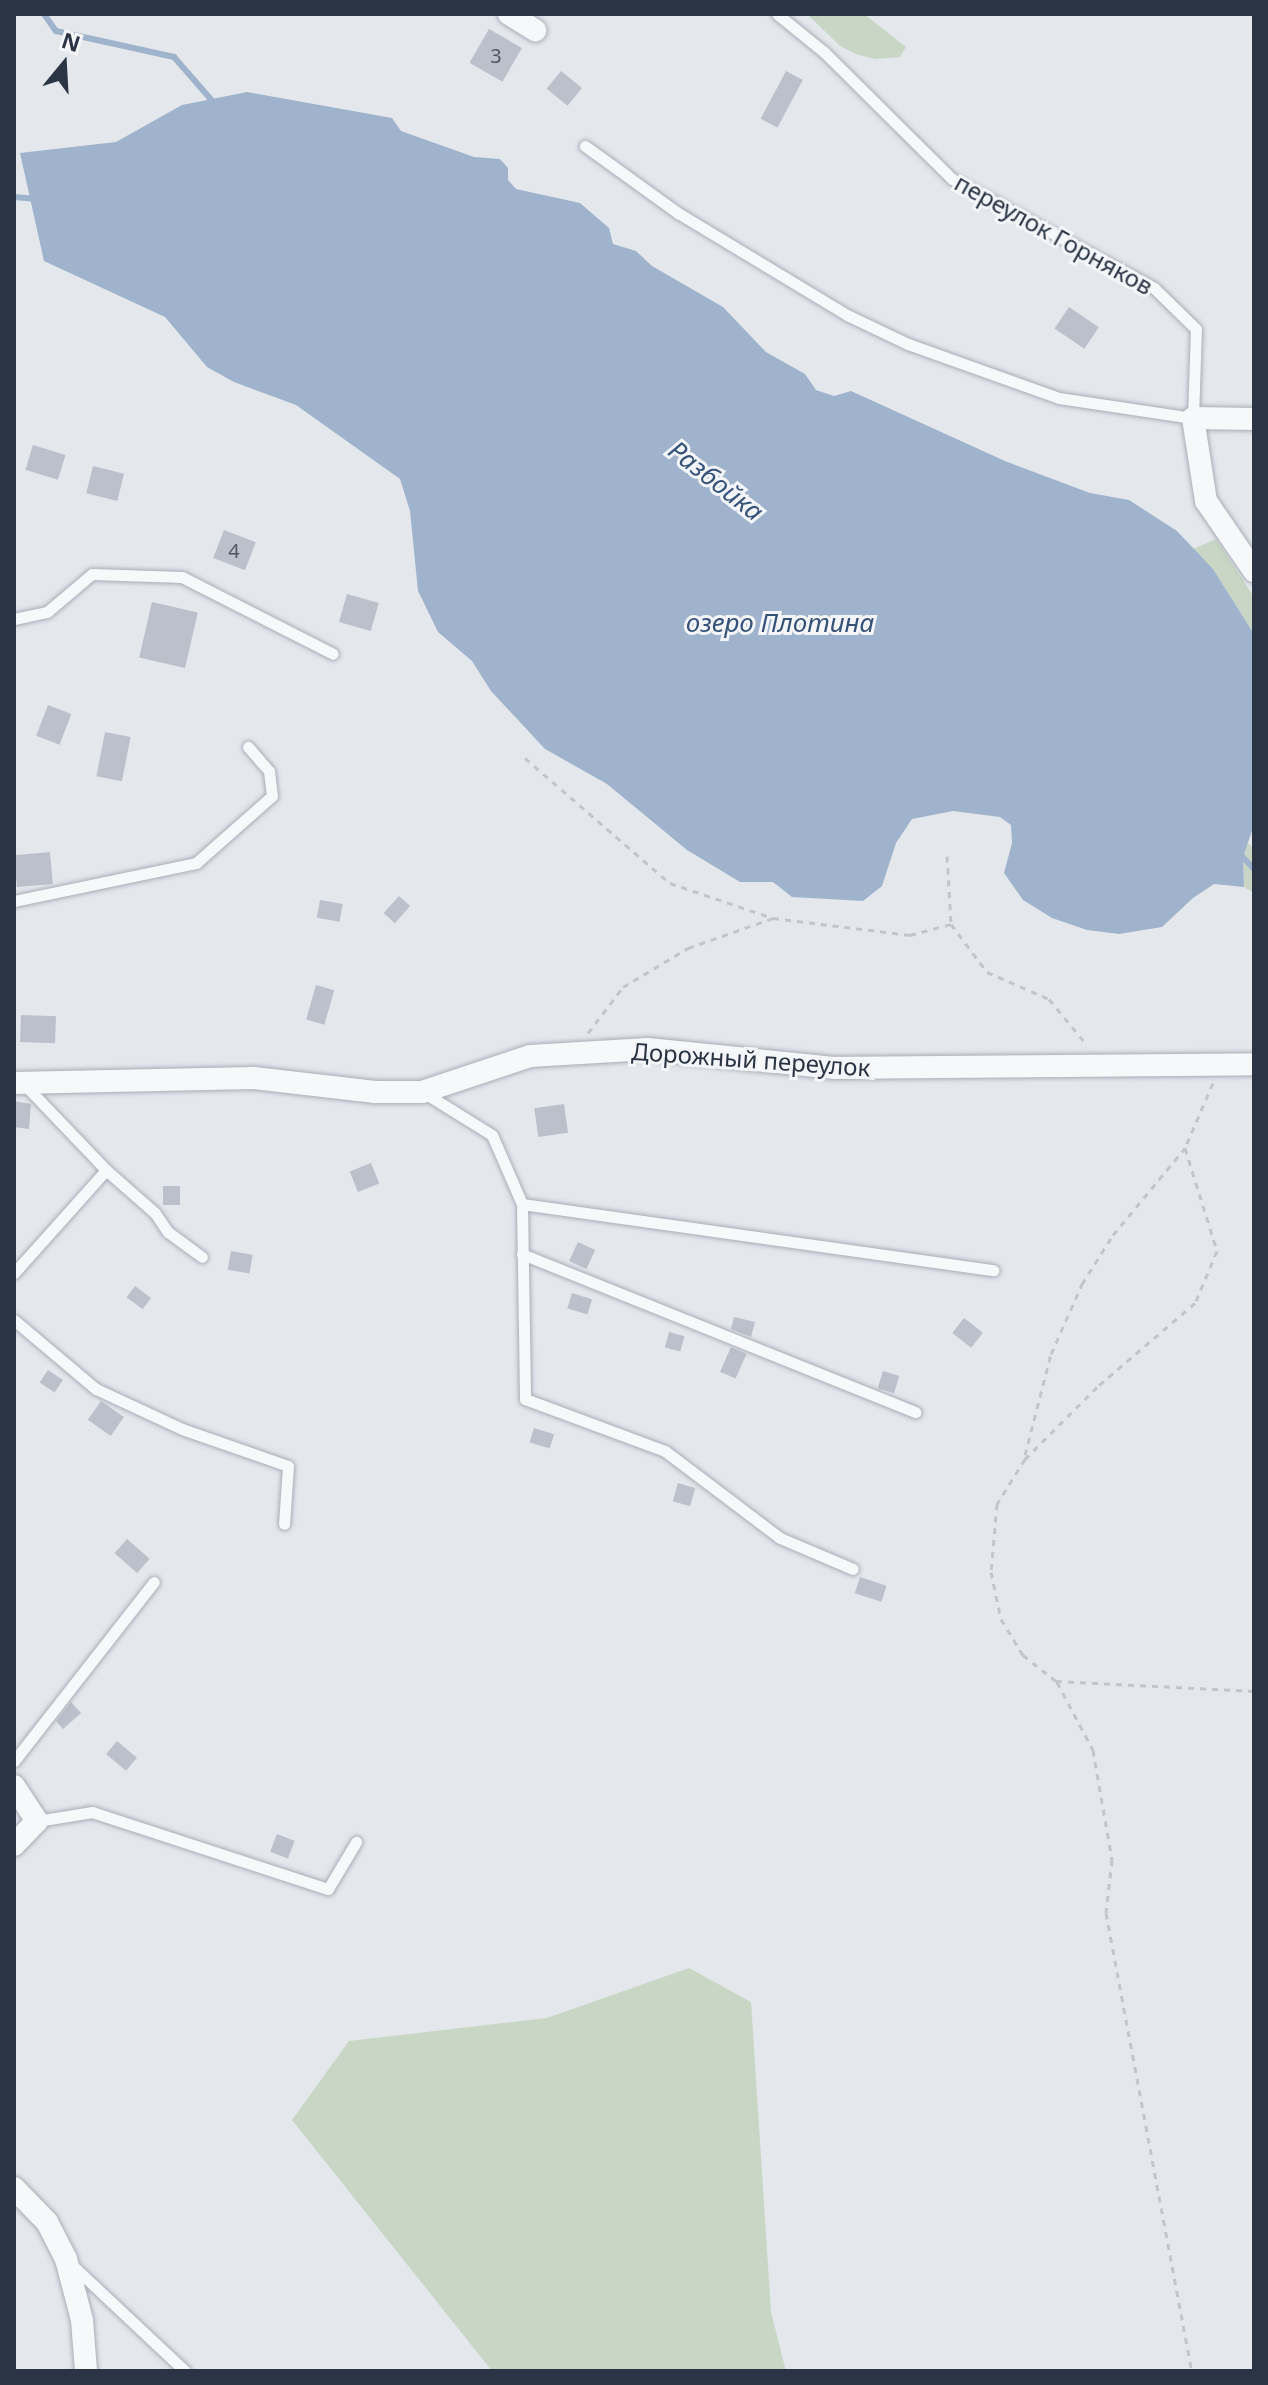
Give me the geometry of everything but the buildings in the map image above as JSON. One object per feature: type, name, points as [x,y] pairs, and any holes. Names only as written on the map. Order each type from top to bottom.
[{"type":"street","points":[[509,14],[535,30]]},
{"type":"street","points":[[1254,419],[1193,418],[1206,501],[1254,571]]},
{"type":"street","name":"Дорожный переулок","points":[[17,1078],[254,1078],[375,1092],[422,1092],[530,1056],[648,1049],[836,1068],[1254,1064]]},
{"type":"street","points":[[14,1786],[37,1821],[14,1845]]},
{"type":"street","points":[[14,2188],[47,2222],[66,2259],[82,2320],[86,2371]]},
{"type":"lane","name":"переулок Горняков","points":[[777,14],[824,52],[952,179],[1154,288],[1196,329],[1193,418]]},
{"type":"lane","points":[[585,146],[691,221],[847,315],[908,344],[1059,398],[1193,418]]},
{"type":"lane","points":[[14,619],[47,612],[92,574],[182,577],[333,654]]},
{"type":"lane","points":[[14,901],[196,863],[272,796],[269,771],[248,747]]},
{"type":"lane","points":[[17,1078],[106,1170],[155,1213],[168,1232],[202,1257]]},
{"type":"lane","points":[[422,1092],[492,1135],[522,1204],[525,1399],[665,1451],[780,1538],[853,1569]]},
{"type":"lane","points":[[14,1273],[106,1170]]},
{"type":"lane","points":[[522,1204],[993,1270]]},
{"type":"lane","points":[[522,1254],[915,1412]]},
{"type":"lane","points":[[14,1320],[96,1389],[182,1429],[288,1466],[284,1524]]},
{"type":"lane","points":[[14,1761],[154,1582]]},
{"type":"lane","points":[[37,1821],[92,1812],[328,1889],[356,1842]]},
{"type":"lane","points":[[66,2259],[185,2371]]},
{"type":"path","points":[[525,758],[670,883],[773,918],[910,935],[951,924]]},
{"type":"path","points":[[947,856],[951,924],[987,972],[1049,999],[1105,1066]]},
{"type":"path","points":[[585,1053],[589,1028],[623,987],[688,948],[773,918]]},
{"type":"path","points":[[1025,1459],[1051,1354],[1082,1284],[1113,1235],[1185,1148],[1221,1065]]},
{"type":"path","points":[[1185,1148],[1217,1251],[1195,1303],[1097,1387],[1025,1459],[997,1504],[991,1572],[1001,1619],[1023,1655],[1056,1681],[1093,1750],[1112,1860],[1106,1913],[1192,2371]]},
{"type":"path","points":[[1056,1681],[1254,1691]]},
{"type":"green space","points":[[807,14],[864,14],[906,47],[900,57],[875,59],[856,54],[840,46]]},
{"type":"green space","points":[[1216,539],[1254,597],[1254,634],[1213,569],[1193,549]]},
{"type":"green space","points":[[1247,842],[1254,849],[1254,893],[1244,887],[1243,857]]},
{"type":"green space","points":[[689,1968],[751,2002],[771,2312],[786,2371],[492,2371],[292,2120],[349,2041],[547,2018]]},
{"type":"water","name":"озеро Плотина","points":[[247,92],[392,118],[401,131],[474,157],[500,159],[508,168],[508,180],[516,189],[580,203],[609,228],[613,244],[636,251],[652,266],[723,307],[766,352],[805,374],[816,390],[834,396],[851,391],[1005,461],[1090,493],[1129,500],[1177,531],[1213,569],[1254,634],[1254,825],[1243,857],[1244,887],[1214,884],[1193,898],[1162,927],[1119,934],[1087,930],[1052,918],[1023,900],[1004,873],[1012,843],[1011,825],[1000,817],[953,811],[912,819],[896,843],[882,886],[863,901],[792,897],[773,882],[740,882],[687,850],[607,784],[545,749],[491,691],[472,661],[438,632],[418,591],[410,511],[400,479],[296,405],[234,382],[207,367],[165,317],[44,261],[20,153],[116,142],[182,105]]},
{"type":"waterway","points":[[44,14],[56,31],[174,57],[215,104]]},
{"type":"waterway","points":[[14,197],[38,199]]},
{"type":"waterway","points":[[1238,852],[1254,869]]},
{"type":"water label","name":"Разбойка","points":[[716,481]]}]
